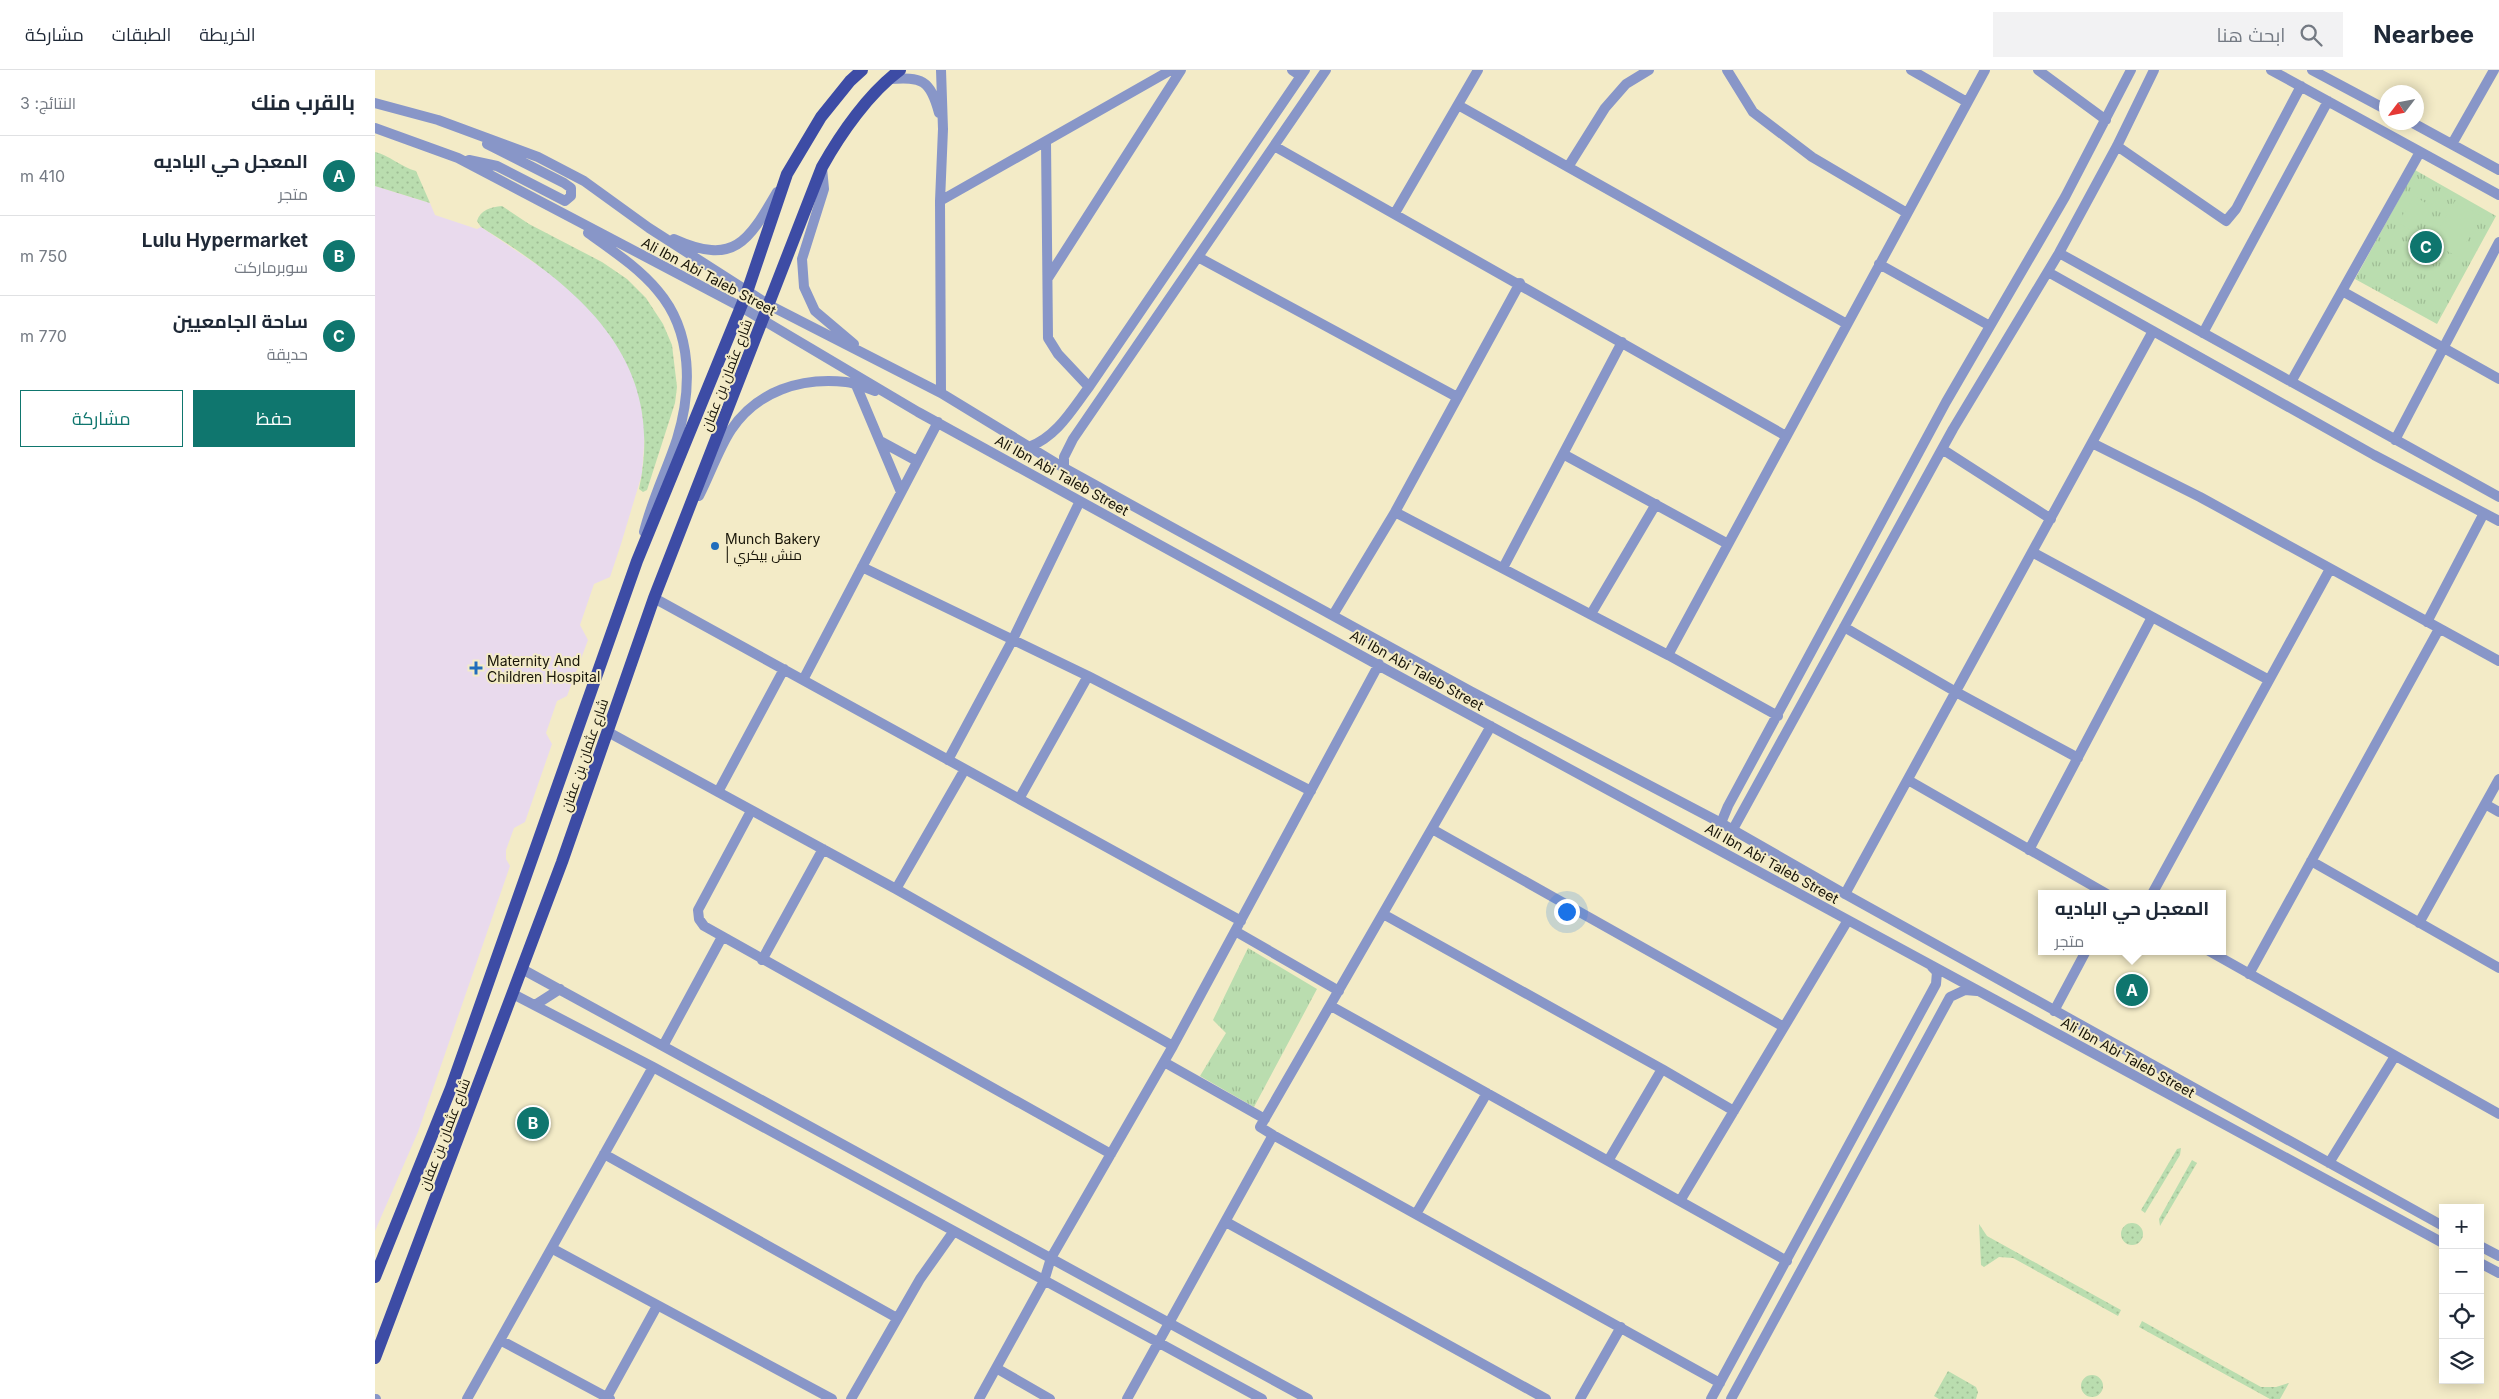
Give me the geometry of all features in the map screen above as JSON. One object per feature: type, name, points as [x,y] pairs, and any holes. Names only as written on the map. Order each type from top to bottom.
[{"type":"main road","name":"شارع عثمان بن عفان","points":[[375,1358],[513,994],[608,732],[654,598],[822,167],[839,137],[889,79],[900,70]]},
{"type":"main road","name":"شارع عثمان بن عفان","points":[[375,1277],[451,1088],[637,562],[747,292],[787,174],[821,117],[857,73]]},
{"type":"street","points":[[941,70],[943,130],[940,201],[941,393]]},
{"type":"street","points":[[940,201],[1171,70]]},
{"type":"street","points":[[1048,279],[1181,70]]},
{"type":"street","points":[[1029,447],[1043,442],[1059,428],[1089,387],[1303,73],[1292,70]]},
{"type":"street","points":[[1064,468],[1064,457],[1073,439],[1326,70]]},
{"type":"street","points":[[1395,212],[1478,70]]},
{"type":"street","points":[[1569,167],[1605,108],[1626,84],[1649,70]]},
{"type":"street","points":[[1727,70],[1753,112],[1812,157],[1907,213]]},
{"type":"street","points":[[1911,70],[1967,102]]},
{"type":"street","points":[[1668,654],[1985,70]]},
{"type":"street","points":[[2038,70],[2106,120]]},
{"type":"street","points":[[1721,823],[1728,806],[1941,410],[2065,197],[2131,70]]},
{"type":"street","points":[[1733,831],[1941,449],[2059,253],[2117,146],[2154,70]]},
{"type":"street","points":[[2271,70],[2499,195]]},
{"type":"street","points":[[2312,70],[2379,106]]},
{"type":"street","points":[[2452,144],[2494,70]]},
{"type":"street","points":[[889,79],[915,78],[928,86],[935,98],[943,130]]},
{"type":"street","points":[[2117,146],[2226,221],[2236,209],[2301,86]]},
{"type":"street","points":[[2203,333],[2328,101]]},
{"type":"street","points":[[375,103],[438,120],[538,157],[584,181],[649,228],[769,306],[884,365]]},
{"type":"street","points":[[1458,105],[1847,324]]},
{"type":"street","points":[[438,120],[564,183],[571,188],[571,196],[565,201],[497,166],[458,158]]},
{"type":"street","name":"Ali Ibn Abi Taleb Street","points":[[375,128],[458,158],[741,307],[895,398],[1080,501],[2439,1241]]},
{"type":"street","points":[[2424,129],[2499,170]]},
{"type":"street","points":[[1047,141],[1048,338],[1058,354],[1089,387]]},
{"type":"street","points":[[1274,146],[1395,212],[1786,436]]},
{"type":"street","points":[[2291,382],[2420,152]]},
{"type":"street","points":[[822,167],[824,189],[802,259],[804,287],[815,311],[844,336],[884,365]]},
{"type":"street","points":[[649,228],[684,244],[722,252],[739,243],[750,234],[787,174]]},
{"type":"street","points":[[555,210],[627,260],[659,291],[679,325],[687,362],[687,395],[677,438],[651,503],[637,562]]},
{"type":"street","points":[[2395,440],[2499,242]]},
{"type":"street","points":[[2059,253],[2499,498]]},
{"type":"street","points":[[1198,256],[1457,397]]},
{"type":"street","points":[[1879,264],[1990,326]]},
{"type":"street","points":[[2048,272],[2374,455],[2499,521]]},
{"type":"street","points":[[1333,615],[1395,512],[1520,283]]},
{"type":"street","points":[[2342,291],[2499,379]]},
{"type":"street","points":[[1845,894],[2153,331]]},
{"type":"street","points":[[1503,568],[1622,342]]},
{"type":"street","name":"Ali Ibn Abi Taleb Street","points":[[884,365],[941,393],[1064,468],[1478,696],[1721,823],[1845,894],[2439,1224]]},
{"type":"street","points":[[895,398],[847,382],[817,381],[791,384],[767,396],[744,414],[731,431],[685,523],[654,598],[1241,921]]},
{"type":"street","points":[[856,385],[901,492]]},
{"type":"street","points":[[803,680],[938,422]]},
{"type":"street","points":[[1059,428],[1063,436],[1073,439]]},
{"type":"street","points":[[880,441],[917,462]]},
{"type":"street","points":[[2092,443],[2200,497],[2499,662]]},
{"type":"street","points":[[1941,449],[2051,519]]},
{"type":"street","points":[[1563,454],[1728,544]]},
{"type":"street","points":[[948,760],[1013,640],[1080,501]]},
{"type":"street","points":[[1591,614],[1655,504]]},
{"type":"street","points":[[1395,512],[1668,654],[1777,716]]},
{"type":"street","points":[[2427,622],[2484,513]]},
{"type":"street","points":[[2032,552],[2269,680]]},
{"type":"street","points":[[862,567],[1088,676],[1311,790]]},
{"type":"street","points":[[2154,890],[2330,569]]},
{"type":"street","points":[[2029,850],[2152,617]]},
{"type":"street","points":[[1844,627],[1956,692],[2078,758]]},
{"type":"street","points":[[2249,974],[2439,629]]},
{"type":"street","points":[[979,1399],[1044,1281],[1051,1258],[1173,1046],[1379,664]]},
{"type":"street","points":[[718,792],[784,669]]},
{"type":"street","points":[[1019,799],[1088,676]]},
{"type":"street","points":[[1491,726],[1260,1127],[1720,1383]]},
{"type":"street","points":[[608,732],[896,889],[1173,1046]]},
{"type":"street","points":[[896,889],[965,769]]},
{"type":"street","points":[[1907,780],[2100,890]]},
{"type":"street","points":[[2419,923],[2499,780]]},
{"type":"street","points":[[2485,804],[2499,812]]},
{"type":"street","points":[[751,811],[698,910],[699,919],[704,926],[1111,1154]]},
{"type":"street","points":[[1432,829],[1784,1027]]},
{"type":"street","points":[[762,960],[823,850]]},
{"type":"street","points":[[2311,861],[2499,968]]},
{"type":"street","points":[[1383,914],[1734,1111]]},
{"type":"street","points":[[1681,1201],[1848,920]]},
{"type":"street","points":[[1235,931],[1339,991]]},
{"type":"street","points":[[663,1046],[722,937]]},
{"type":"street","points":[[2055,1011],[2084,955]]},
{"type":"street","points":[[2216,955],[2499,1114]]},
{"type":"street","points":[[1711,1399],[1936,984],[1937,972],[1927,963]]},
{"type":"street","points":[[522,969],[1309,1399]]},
{"type":"street","points":[[535,1005],[560,990]]},
{"type":"street","points":[[1731,1399],[1950,997],[1965,990],[1978,991]]},
{"type":"street","points":[[513,994],[653,1067],[1262,1399]]},
{"type":"street","points":[[1331,1006],[1787,1261]]},
{"type":"street","points":[[2329,1163],[2395,1056]]},
{"type":"street","points":[[1164,1062],[1265,1119]]},
{"type":"street","points":[[467,1399],[553,1249],[653,1067]]},
{"type":"street","points":[[1608,1161],[1662,1070]]},
{"type":"street","points":[[1416,1214],[1487,1092]]},
{"type":"street","points":[[1127,1399],[1273,1135]]},
{"type":"street","points":[[604,1154],[897,1318]]},
{"type":"street","points":[[1226,1222],[1546,1399]]},
{"type":"street","points":[[851,1399],[921,1278],[954,1232]]},
{"type":"street","points":[[2484,1248],[2499,1256]]},
{"type":"street","points":[[553,1249],[832,1399]]},
{"type":"street","points":[[2484,1265],[2499,1274]]},
{"type":"street","points":[[500,1340],[609,1398],[657,1306]]},
{"type":"street","points":[[1580,1399],[1621,1327]]},
{"type":"street","points":[[996,1368],[1050,1399]]},
{"type":"shaded area","name":"Maternity And Children Hospital","points":[[375,186],[430,203],[435,215],[477,229],[481,227],[551,274],[587,306],[610,332],[628,363],[640,397],[645,432],[642,474],[610,577],[594,584],[580,625],[588,640],[567,696],[557,701],[546,733],[552,744],[525,822],[514,828],[506,850],[506,859],[510,866],[418,1132],[375,1231]]},
{"type":"green space","points":[[375,152],[416,171],[430,203],[375,186]]},
{"type":"green space","points":[[2415,170],[2496,216],[2437,324],[2355,279]]},
{"type":"green space","points":[[2414,196],[2429,205],[2414,232],[2398,223]]},
{"type":"green space","points":[[2455,201],[2481,216],[2458,257],[2431,242]]},
{"type":"green space","points":[[502,206],[529,224],[602,262],[627,279],[646,298],[663,324],[672,345],[677,387],[675,403],[647,490],[643,492],[639,489],[644,443],[640,402],[628,366],[608,333],[582,303],[552,276],[481,227],[477,221],[483,212],[490,208]]},
{"type":"green space","points":[[1248,948],[1317,989],[1254,1107],[1200,1076],[1226,1033],[1213,1020]]},
{"type":"green space","points":[[2181,1148],[2180,1155],[2145,1213],[2141,1210],[2177,1149]]},
{"type":"green space","points":[[2192,1160],[2197,1163],[2160,1226],[2159,1219]]},
{"type":"green space","points":[[2132,1223],[2140,1226],[2143,1234],[2140,1242],[2132,1245],[2124,1242],[2121,1234],[2124,1226]]},
{"type":"green space","points":[[1979,1224],[1987,1236],[2121,1310],[2118,1316],[2013,1258],[1999,1257],[1984,1267],[1981,1265]]},
{"type":"green space","points":[[2142,1321],[2261,1387],[2276,1387],[2289,1383],[2280,1399],[2270,1399],[2139,1327]]},
{"type":"green space","points":[[1948,1371],[1976,1387],[1978,1392],[1976,1399],[1939,1399],[1934,1396]]},
{"type":"green space","points":[[2092,1375],[2100,1378],[2103,1386],[2100,1394],[2092,1397],[2084,1394],[2081,1386],[2084,1378]]},
{"type":"place","name":"ساحة الجامعيين","points":[[2426,247]]},
{"type":"place","name":"Munch Bakery | منش بيكري","points":[[715,546]]},
{"type":"place","name":"Maternity And Children Hospital","points":[[476,668]]},
{"type":"place","name":"المعجل حي الباديه","points":[[2132,990]]},
{"type":"place","name":"Lulu Hypermarket","points":[[533,1123]]}]
